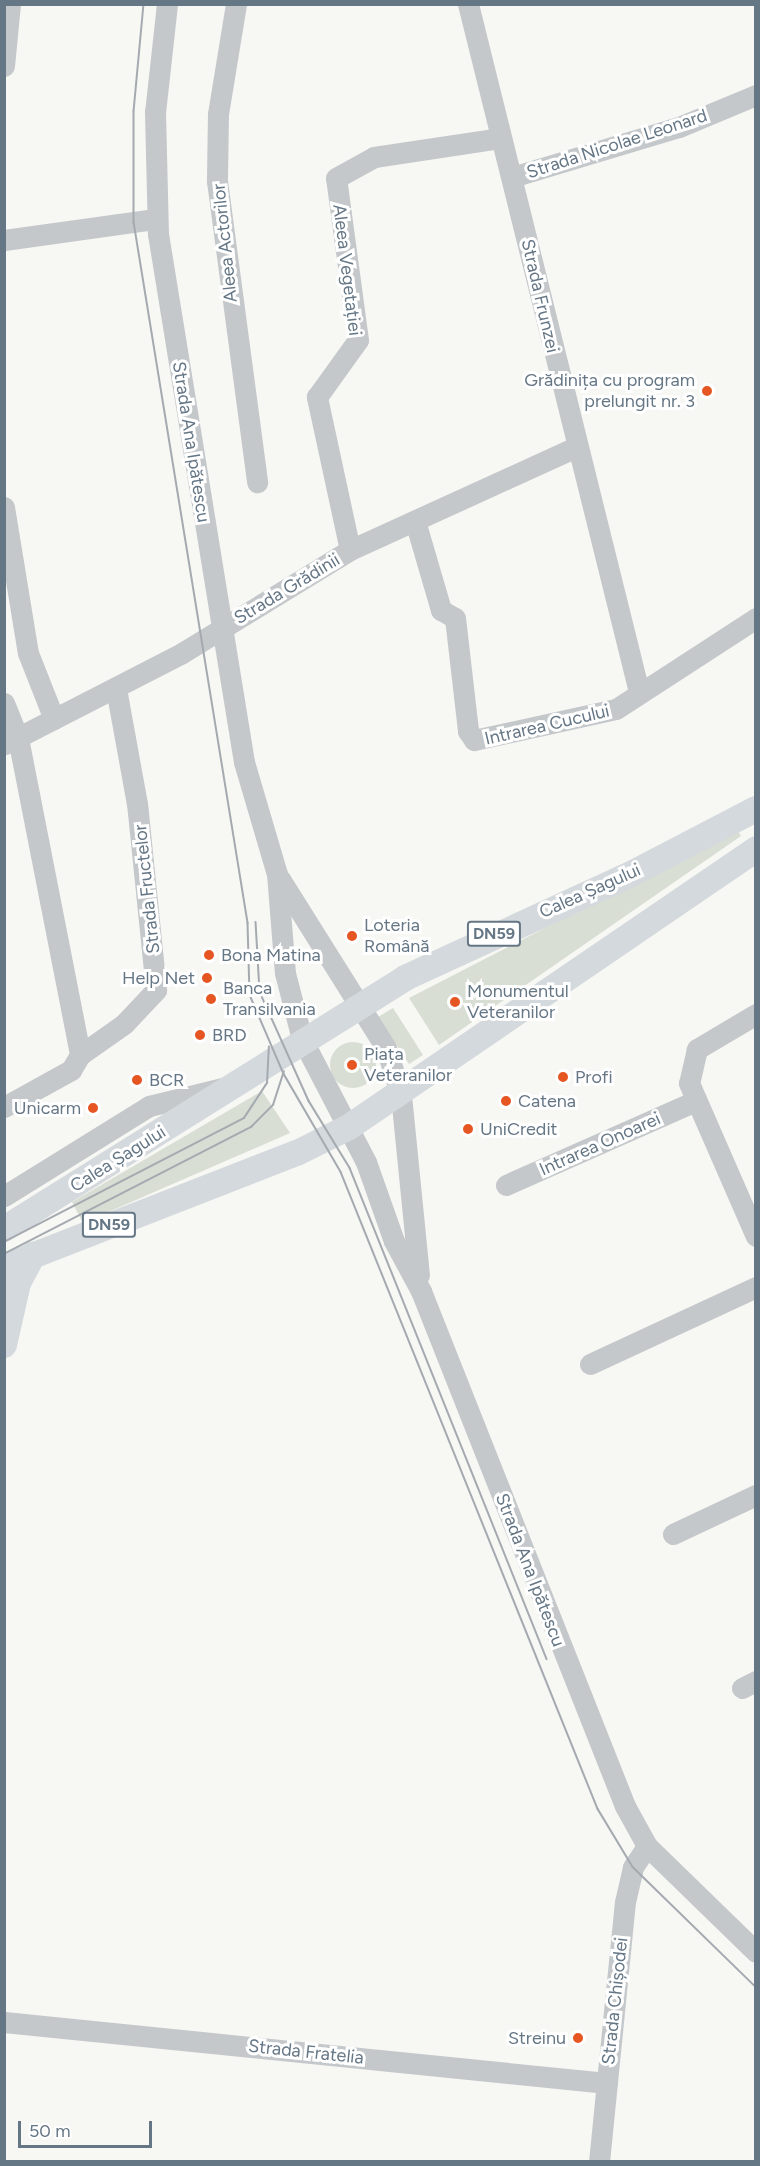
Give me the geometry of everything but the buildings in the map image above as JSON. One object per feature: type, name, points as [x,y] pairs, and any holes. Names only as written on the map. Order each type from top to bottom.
[{"type":"main road","name":"Calea Șagului","points":[[359,1004],[460,949],[633,873],[756,809]]},
{"type":"main road","name":"DN59","points":[[9,1281],[33,1255],[297,1153],[349,1127],[401,1095],[756,849]]},
{"type":"main road","name":"DN59","points":[[302,1039],[359,1004]]},
{"type":"main road","name":"Calea Șagului","points":[[4,1229],[302,1039]]},
{"type":"main road","points":[[4,1345],[9,1281]]},
{"type":"street","points":[[4,66],[10,4]]},
{"type":"street","name":"Strada Ana Ipătescu","points":[[167,4],[155,112],[156,219],[244,762],[277,874],[285,974],[302,1039]]},
{"type":"street","name":"Aleea Actorilor","points":[[236,4],[218,114],[217,181],[257,482]]},
{"type":"street","name":"Strada Frunzei","points":[[468,4],[576,447],[639,692]]},
{"type":"street","name":"Strada Nicolae Leonard","points":[[512,177],[679,127],[756,95]]},
{"type":"street","name":"Aleea Vegetației","points":[[350,550],[317,397],[358,340],[336,178],[374,157],[500,138]]},
{"type":"street","points":[[4,240],[156,219]]},
{"type":"street","name":"Strada Grădinii","points":[[11,741],[116,689],[350,550],[576,447]]},
{"type":"street","points":[[4,507],[28,653],[54,719]]},
{"type":"street","name":"Intrarea Cucului","points":[[415,520],[441,610],[455,618],[468,731],[474,741],[616,709],[756,618]]},
{"type":"street","name":"Strada Fructelor","points":[[4,1107],[71,1070],[80,1055],[124,1024],[156,990],[137,804],[116,689]]},
{"type":"street","points":[[4,703],[80,1055]]},
{"type":"street","name":"Strada Ana Ipătescu","points":[[277,874],[359,1004]]},
{"type":"street","points":[[359,1004],[386,1048],[401,1095]]},
{"type":"street","points":[[756,1014],[697,1049],[688,1083],[693,1102],[756,1236]]},
{"type":"street","points":[[302,1039],[349,1127]]},
{"type":"street","name":"Calea Șagului","points":[[4,1196],[149,1106],[230,1087]]},
{"type":"street","name":"Strada Ana Ipătescu","points":[[401,1095],[421,1291]]},
{"type":"street","name":"Intrarea Onoarei","points":[[507,1185],[693,1102]]},
{"type":"street","name":"Strada Ana Ipătescu","points":[[349,1127],[394,1241],[421,1291],[556,1637],[625,1806],[647,1846],[753,1945]]},
{"type":"street","points":[[590,1364],[756,1287]]},
{"type":"street","points":[[673,1534],[756,1495]]},
{"type":"street","name":"Strada Chișodei","points":[[599,2162],[625,1902],[633,1867],[647,1846]]},
{"type":"street","name":"Strada Fratelia","points":[[4,2022],[607,2083]]},
{"type":"shaded area","points":[[737,829],[741,836],[439,1045],[409,998]]},
{"type":"shaded area","points":[[393,1008],[423,1055],[409,1064],[378,1017]]},
{"type":"shaded area","points":[[353,1042],[369,1049],[376,1065],[369,1081],[353,1088],[337,1081],[330,1065],[337,1049]]},
{"type":"shaded area","points":[[262,1091],[290,1133],[83,1223],[72,1202]]},
{"type":"tram line","points":[[144,4],[134,111],[134,222],[248,923],[250,995],[284,1074],[341,1172],[598,1809],[633,1867],[756,1987]]},
{"type":"tram line","points":[[256,922],[260,992],[309,1101],[350,1168],[547,1659]]},
{"type":"tram line","points":[[4,1242],[244,1118],[267,1083],[269,1047]]},
{"type":"tram line","points":[[4,1254],[251,1127],[273,1105],[284,1072]]},
{"type":"place","name":"Grădinița cu program prelungit nr. 3","points":[[707,391]]},
{"type":"place","name":"Loteria Română","points":[[352,936]]},
{"type":"place","name":"Bona Matina","points":[[209,955]]},
{"type":"place","name":"Help Net","points":[[207,978]]},
{"type":"place","name":"Banca Transilvania","points":[[211,999]]},
{"type":"place","name":"Monumentul Veteranilor","points":[[455,1002]]},
{"type":"place","name":"BRD","points":[[200,1035]]},
{"type":"place","name":"Piața Veteranilor","points":[[352,1065]]},
{"type":"place","name":"Profi","points":[[563,1077]]},
{"type":"place","name":"BCR","points":[[137,1080]]},
{"type":"place","name":"Catena","points":[[506,1101]]},
{"type":"place","name":"Unicarm","points":[[93,1108]]},
{"type":"place","name":"UniCredit","points":[[468,1129]]},
{"type":"place","name":"Streinu","points":[[578,2038]]}]
